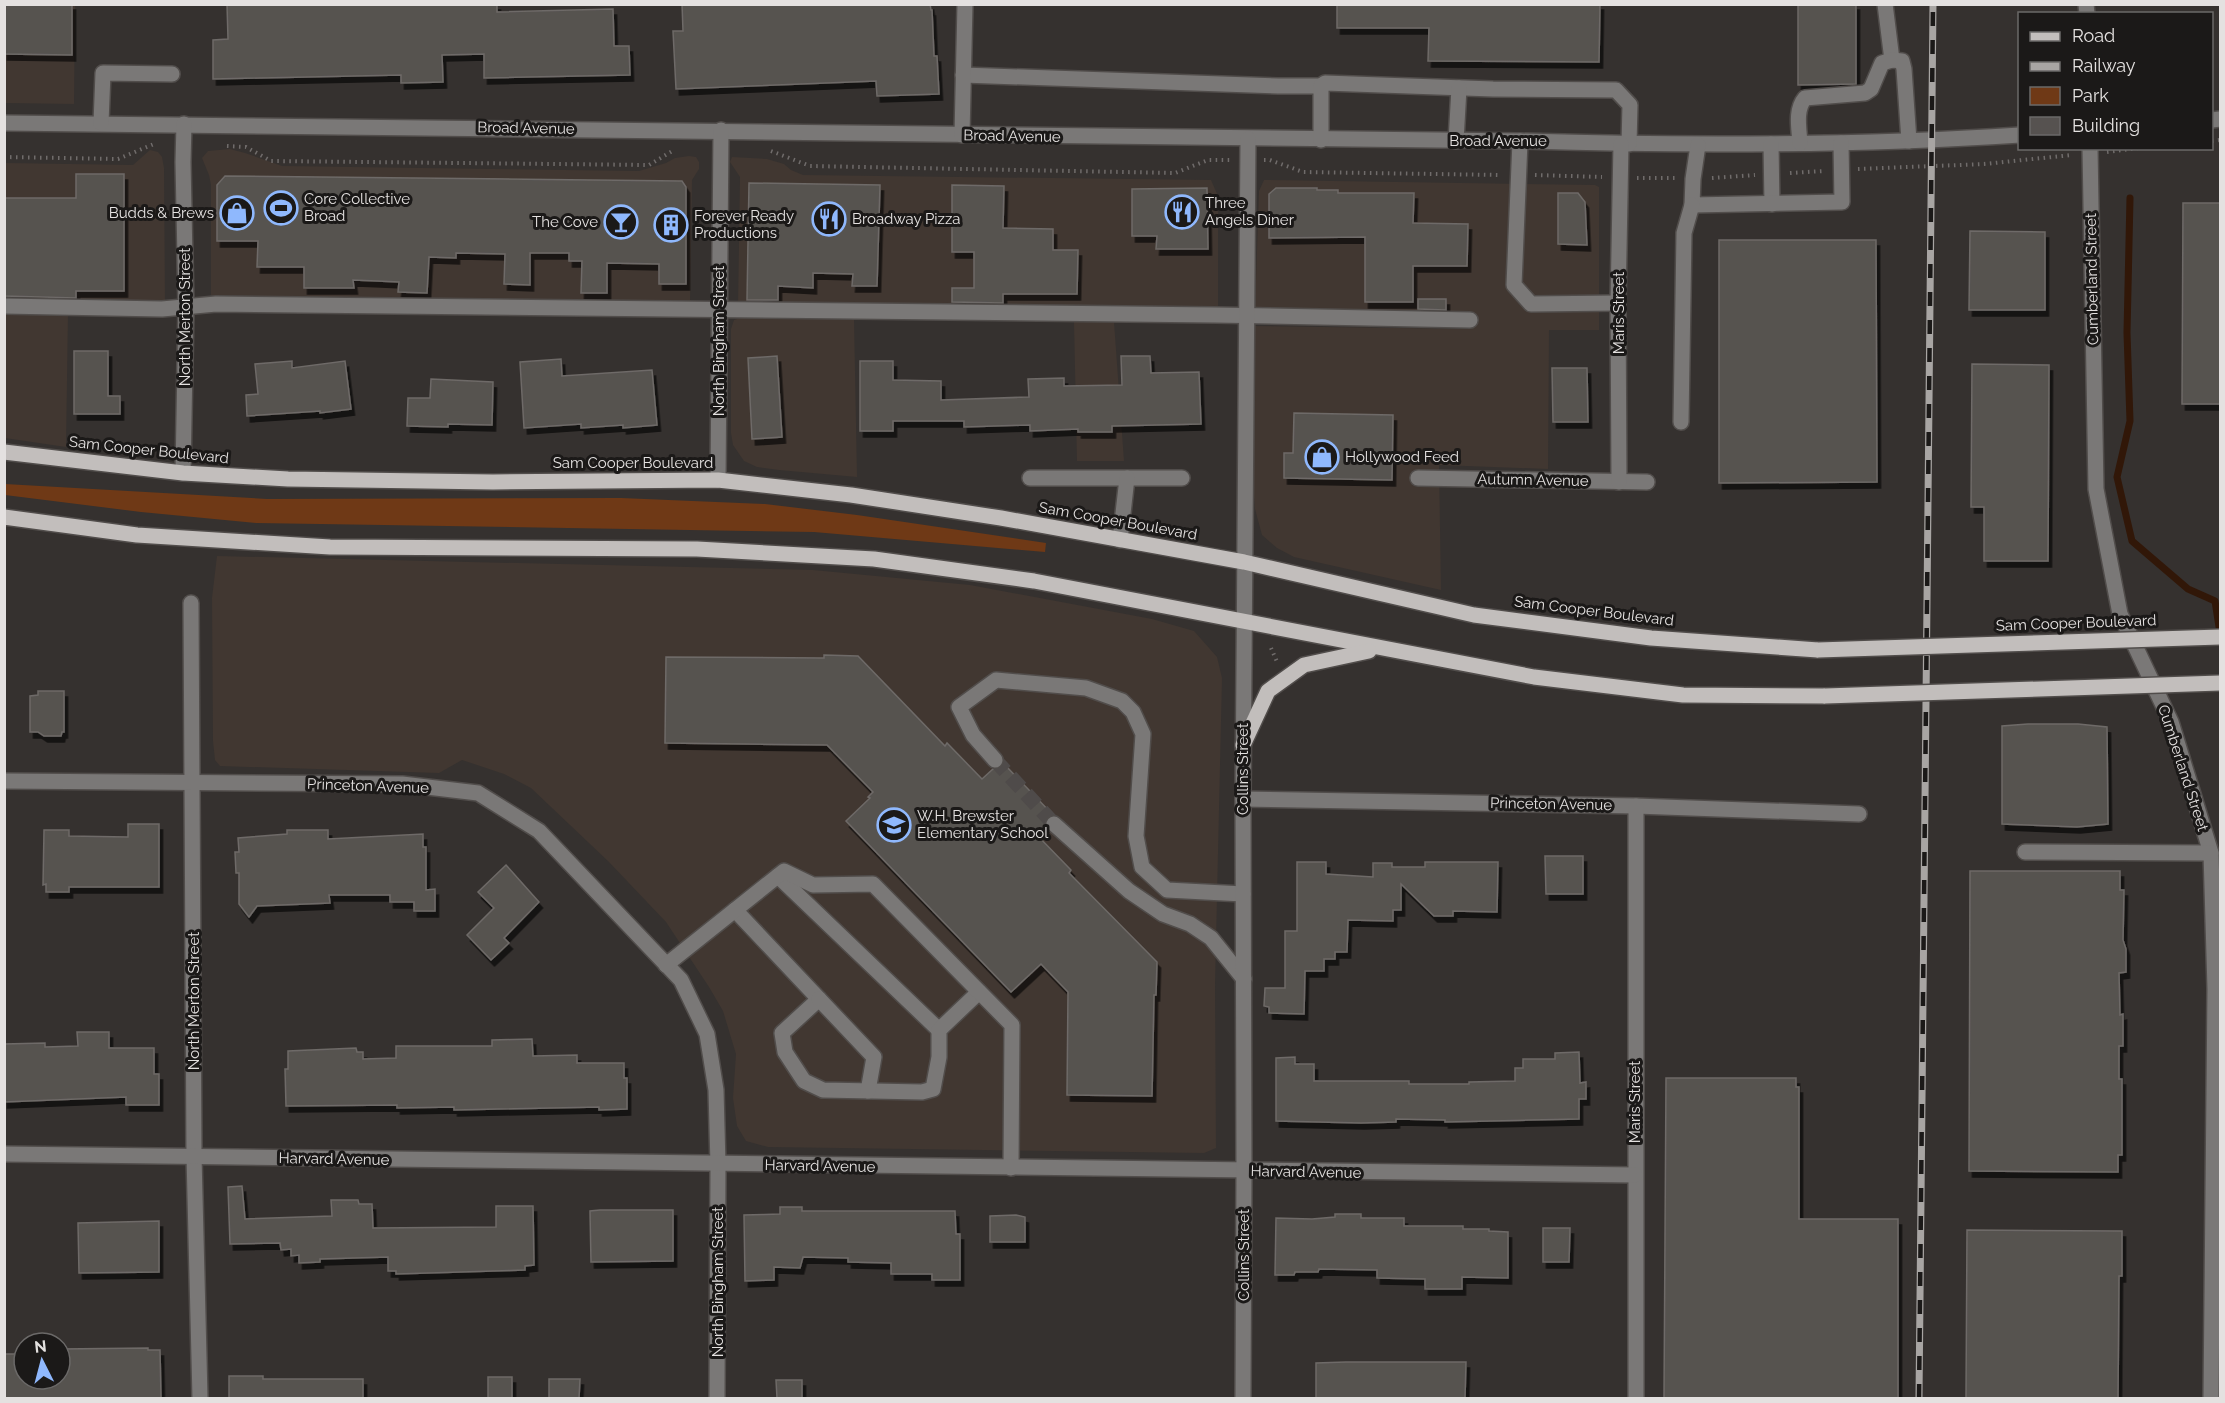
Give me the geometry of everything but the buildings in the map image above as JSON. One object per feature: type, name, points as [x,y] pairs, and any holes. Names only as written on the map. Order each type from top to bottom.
[{"type":"main road","name":"Sam Cooper Boulevard","points":[[4,452],[183,473],[288,479],[481,482],[718,480],[851,495],[1001,518],[1244,562],[1474,615],[1651,638],[1818,650],[2220,637]]},
{"type":"main road","points":[[4,517],[137,535],[330,547],[697,549],[873,559],[1034,580],[1534,677],[1683,695],[1825,696],[2220,684]]},
{"type":"main road","points":[[1243,745],[1268,691],[1304,665],[1355,652],[1382,649]]},
{"type":"street","points":[[962,135],[965,4]]},
{"type":"street","points":[[1885,4],[1892,60]]},
{"type":"street","points":[[1800,143],[1798,111],[1805,98],[1865,93],[1871,89],[1879,66],[1892,60],[1902,61],[1904,69],[1909,141]]},
{"type":"street","points":[[101,123],[104,73],[172,74]]},
{"type":"street","points":[[963,75],[1278,86],[1321,86],[1326,83],[1459,88],[1456,141]]},
{"type":"street","points":[[1321,86],[1321,140]]},
{"type":"street","name":"Maris Street","points":[[1459,88],[1616,90],[1630,105],[1621,178],[1618,303],[1619,482]]},
{"type":"street","name":"Broad Avenue","points":[[4,123],[721,130],[1520,141],[1698,146],[1909,141],[2018,135]]},
{"type":"street","name":"North Merton Street","points":[[183,473],[186,307],[184,124]]},
{"type":"street","name":"North Bingham Street","points":[[718,480],[721,130]]},
{"type":"street","name":"Collins Street","points":[[1243,1398],[1243,745],[1248,139]]},
{"type":"street","points":[[1520,141],[1514,285],[1531,304],[1618,303]]},
{"type":"street","points":[[1692,205],[1842,202],[1841,142]]},
{"type":"street","points":[[1771,144],[1772,204]]},
{"type":"street","points":[[1681,422],[1684,233],[1692,205],[1698,146]]},
{"type":"street","name":"Cumberland Street","points":[[2090,151],[2096,489],[2120,614],[2171,722],[2211,854],[2215,989],[2211,1398]]},
{"type":"street","points":[[4,306],[162,309],[216,304],[1470,320]]},
{"type":"street","points":[[1030,478],[1182,478]]},
{"type":"street","points":[[1120,540],[1127,478]]},
{"type":"street","name":"Autumn Avenue","points":[[1418,478],[1647,482]]},
{"type":"street","name":"North Merton Street","points":[[191,603],[194,1156],[200,1398]]},
{"type":"street","points":[[995,760],[973,735],[959,707],[996,680],[1086,688],[1122,701],[1133,712],[1143,734],[1136,836],[1142,867],[1167,890],[1243,894]]},
{"type":"street","name":"Princeton Avenue","points":[[4,781],[402,784],[478,793],[539,831],[681,980],[707,1034],[716,1090],[718,1165]]},
{"type":"street","name":"Princeton Avenue","points":[[1243,799],[1636,806],[1858,814]]},
{"type":"street","name":"Maris Street","points":[[1636,806],[1636,1398]]},
{"type":"street","points":[[1054,824],[1129,891],[1163,914],[1191,924],[1211,938],[1244,979]]},
{"type":"street","points":[[2025,852],[2211,854]]},
{"type":"street","points":[[666,965],[784,871],[813,885],[873,884],[1011,1025],[1011,1168]]},
{"type":"street","points":[[778,876],[939,1030],[939,1057],[933,1089],[922,1092],[823,1090],[804,1081],[785,1052],[782,1033],[819,999]]},
{"type":"street","points":[[735,910],[874,1057],[868,1091]]},
{"type":"street","points":[[939,1030],[979,992]]},
{"type":"street","name":"Harvard Avenue","points":[[4,1154],[718,1165],[1635,1175]]},
{"type":"street","name":"North Bingham Street","points":[[717,1398],[718,1165]]},
{"type":"path","points":[[4,157],[118,159],[154,144],[183,145]]},
{"type":"path","points":[[221,146],[246,147],[272,161],[649,165],[675,149]]},
{"type":"path","points":[[761,151],[771,151],[810,166],[1175,173],[1208,160],[1248,159],[1270,160],[1303,172],[1693,179],[1984,164],[2106,150]]},
{"type":"path","points":[[1271,648],[1279,665]]},
{"type":"path","points":[[1266,657],[1276,658]]},
{"type":"shaded area","points":[[5,5],[75,5],[74,104],[5,103]]},
{"type":"shaded area","points":[[230,149],[282,166],[639,171],[675,158],[696,157],[699,169],[692,180],[690,305],[211,295],[211,185],[202,158],[208,151]]},
{"type":"shaded area","points":[[150,150],[158,152],[162,157],[164,168],[165,304],[5,299],[5,163],[133,165]]},
{"type":"shaded area","points":[[732,157],[767,159],[784,164],[803,175],[1211,180],[1218,196],[1218,309],[738,307],[740,177],[730,162]]},
{"type":"shaded area","points":[[1264,180],[1595,185],[1599,187],[1599,330],[1549,330],[1548,469],[1439,465],[1441,590],[1294,557],[1277,548],[1262,535],[1255,509],[1253,482],[1255,326],[1470,329],[1471,314],[1255,310],[1259,191]]},
{"type":"shaded area","points":[[5,310],[68,312],[66,447],[5,438]]},
{"type":"shaded area","points":[[740,318],[854,319],[857,477],[757,467],[744,461],[733,445],[731,433],[731,329],[734,320]]},
{"type":"shaded area","points":[[1074,322],[1114,322],[1124,461],[1077,461]]},
{"type":"shaded area","name":"W.H. Brewster Elementary School","points":[[217,556],[813,570],[970,585],[1152,619],[1194,631],[1217,657],[1222,678],[1215,985],[1216,1148],[1204,1153],[768,1147],[746,1141],[737,1126],[733,1098],[736,1054],[723,1011],[709,987],[666,922],[609,862],[531,788],[504,774],[462,760],[439,773],[220,766],[215,760],[213,741],[212,598]]},
{"type":"green space","points":[[5,484],[267,499],[621,498],[765,504],[1046,543],[1045,552],[814,532],[256,523],[141,512],[5,495]]},
{"type":"waterway","points":[[2130,198],[2127,333],[2130,421],[2117,477],[2132,541],[2188,589],[2215,601],[2220,633]]},
{"type":"tunnel","points":[[995,760],[1054,824]]},
{"type":"railway","points":[[1919,1398],[1933,4]]},
{"type":"place","name":"Core Collective Broad","points":[[281,208]]},
{"type":"place","name":"Three Angels Diner","points":[[1182,212]]},
{"type":"place","name":"Budds & Brews","points":[[237,213]]},
{"type":"place","name":"Broadway Pizza","points":[[829,219]]},
{"type":"place","name":"The Cove","points":[[621,222]]},
{"type":"place","name":"Forever Ready Productions","points":[[671,225]]},
{"type":"place","name":"Hollywood Feed","points":[[1322,457]]},
{"type":"place","name":"W.H. Brewster Elementary School","points":[[894,825]]}]
